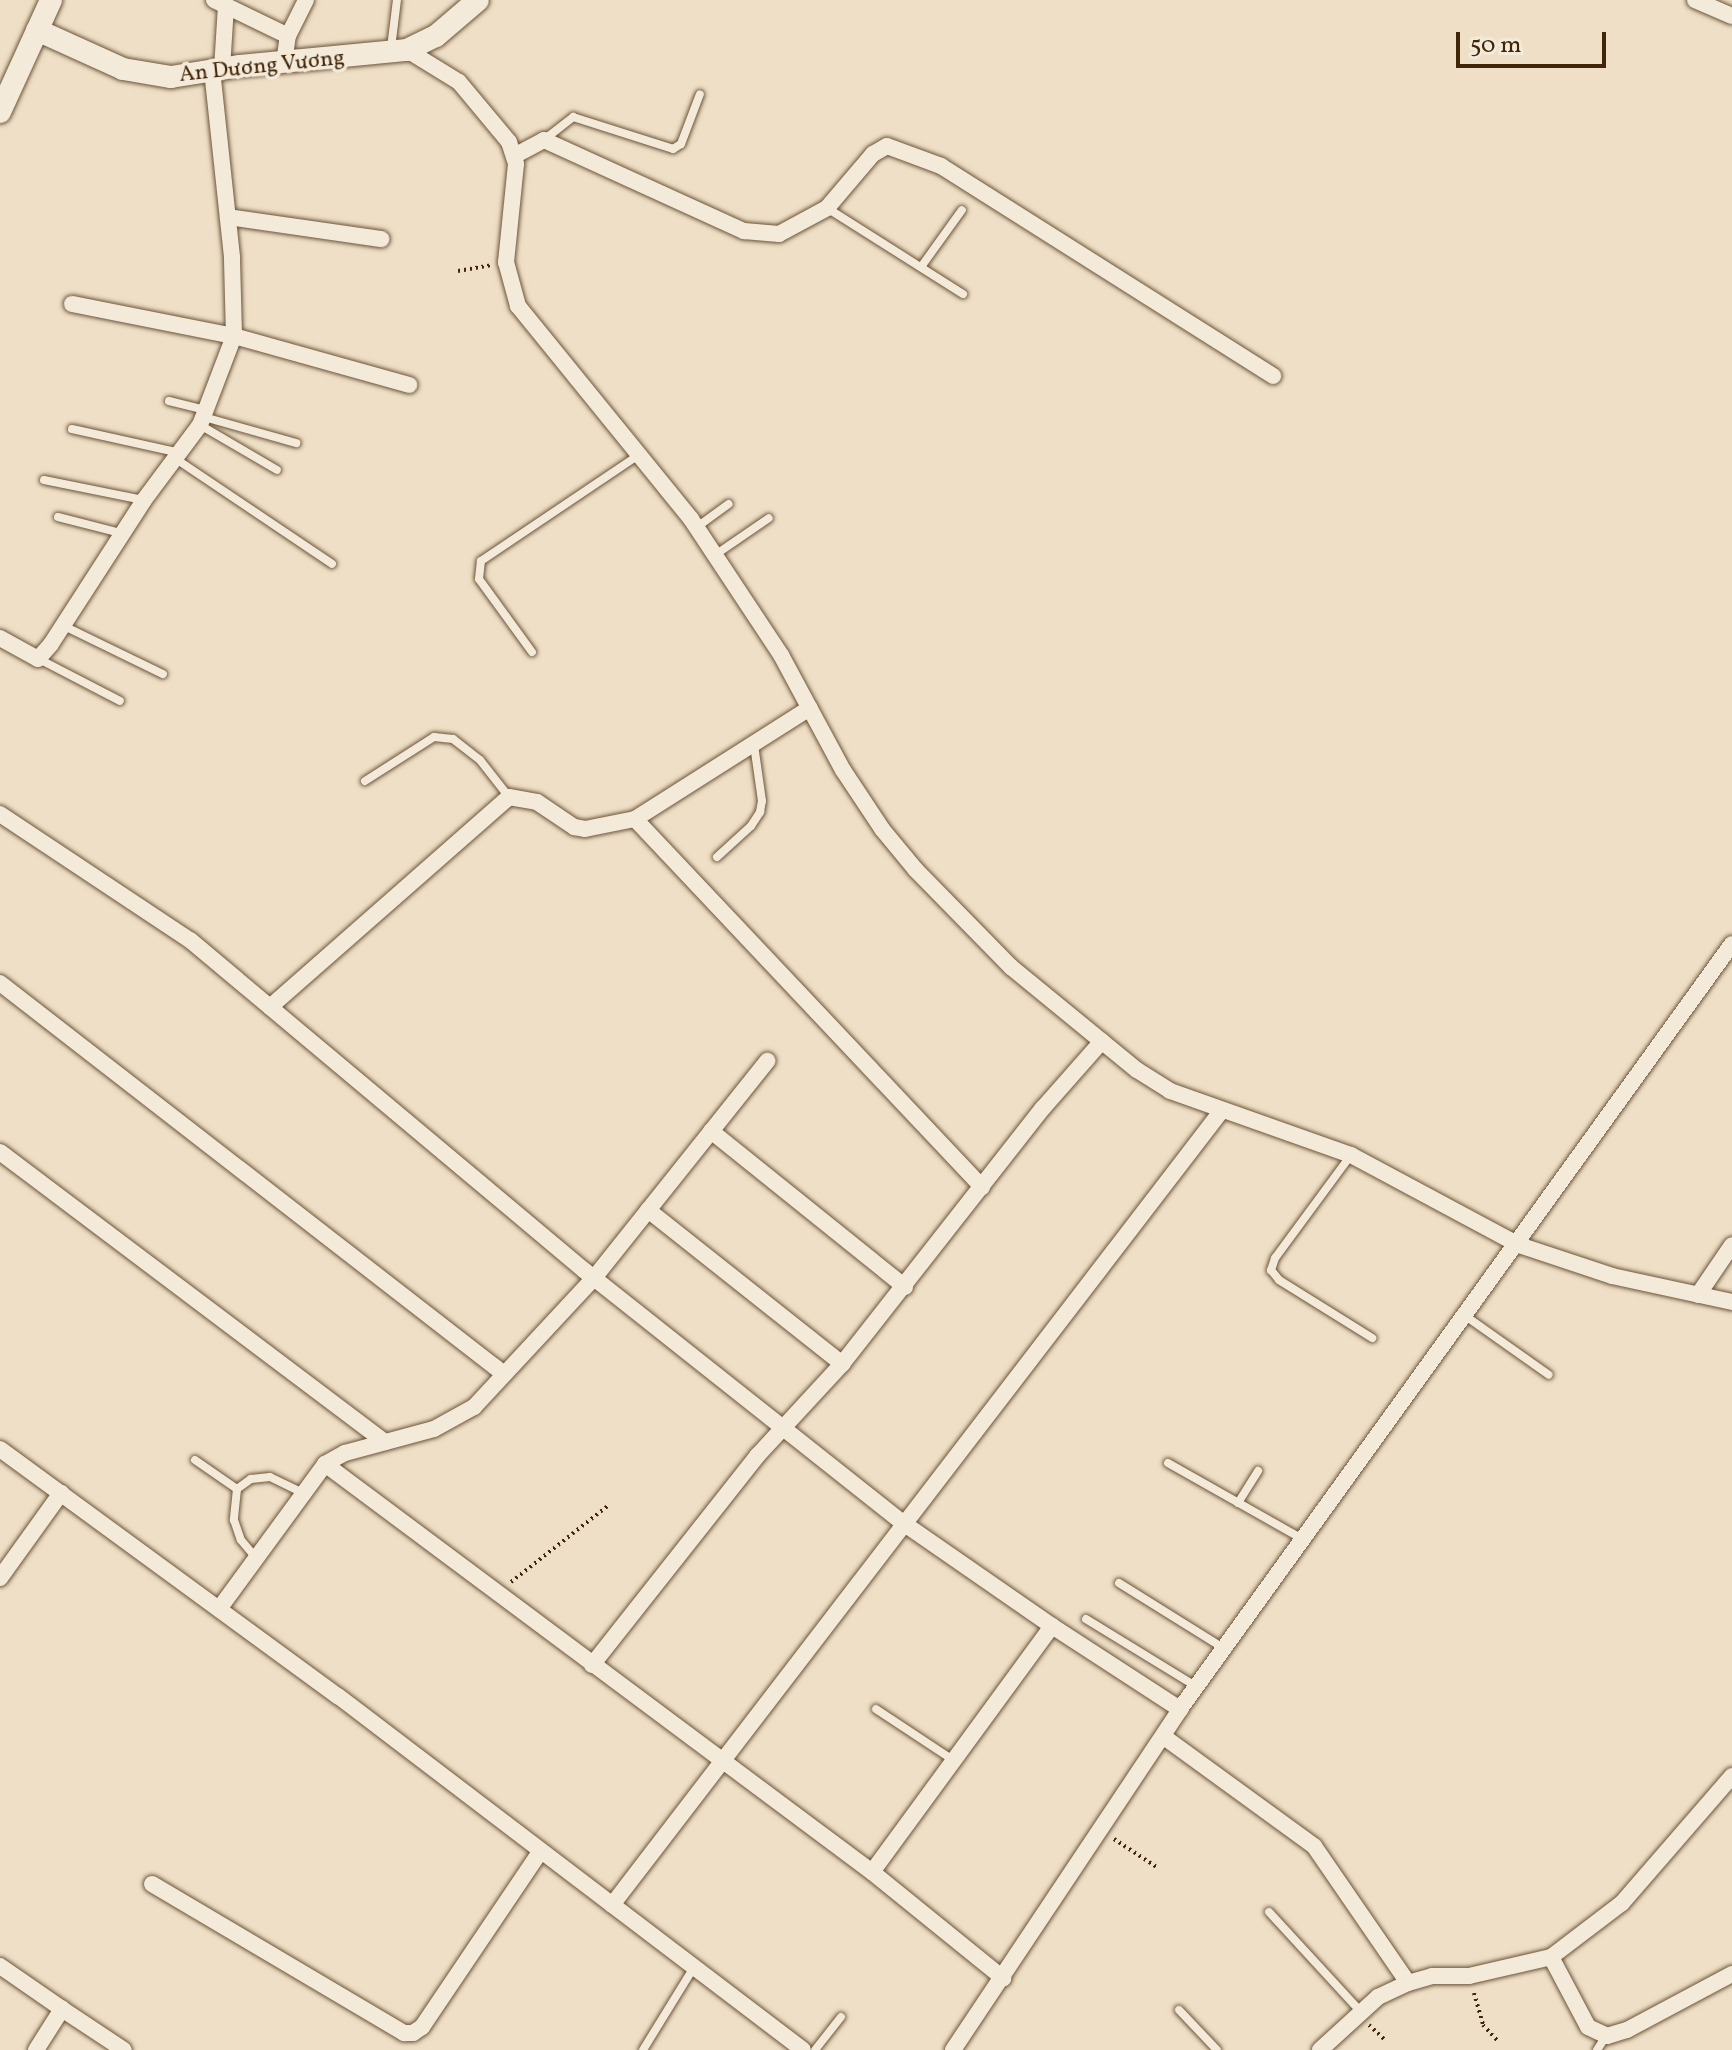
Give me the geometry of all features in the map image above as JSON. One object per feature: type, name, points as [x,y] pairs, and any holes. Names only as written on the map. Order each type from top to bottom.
[{"type":"street","points":[[0,112],[51,0]]},
{"type":"street","points":[[284,63],[288,36],[306,0]]},
{"type":"street","name":"An Dương Vương","points":[[37,30],[123,69],[171,77],[399,51],[436,36],[478,0]]},
{"type":"street","points":[[1695,0],[1732,16]]},
{"type":"street","points":[[0,638],[38,659],[203,417],[234,336],[217,70],[220,3],[288,36]]},
{"type":"street","points":[[399,51],[459,82],[474,95],[509,142],[514,156],[515,184],[506,233],[506,262],[518,306],[697,528],[781,655],[843,770],[916,870],[1011,967],[1170,1091],[1351,1155],[1519,1245],[1612,1276],[1732,1302]]},
{"type":"street","points":[[514,156],[544,140],[744,231],[779,234],[827,208],[873,154],[887,146],[941,166],[1273,376]]},
{"type":"street","points":[[228,217],[381,239]]},
{"type":"street","points":[[72,304],[234,336],[409,385]]},
{"type":"street","points":[[270,1007],[509,797],[537,802],[574,827],[585,829],[635,819],[810,708]]},
{"type":"street","points":[[0,814],[190,940],[594,1278],[906,1525],[1052,1626],[1180,1709]]},
{"type":"street","points":[[635,819],[982,1187]]},
{"type":"street","points":[[953,2050],[1102,1831],[1180,1709],[1519,1245],[1732,944]]},
{"type":"street","points":[[0,983],[504,1374]]},
{"type":"street","points":[[592,1665],[783,1427],[842,1364],[905,1287],[1043,1108],[1102,1041]]},
{"type":"street","points":[[219,1609],[325,1464],[345,1453],[434,1429],[474,1407],[594,1278],[767,1061]]},
{"type":"street","points":[[612,1905],[1222,1110]]},
{"type":"street","points":[[711,1131],[905,1287]]},
{"type":"street","points":[[0,1152],[385,1442]]},
{"type":"street","points":[[648,1210],[842,1364]]},
{"type":"street","points":[[1698,1295],[1732,1245]]},
{"type":"street","points":[[0,1449],[219,1609],[803,2050]]},
{"type":"street","points":[[325,1464],[720,1762],[872,1872],[1003,1978]]},
{"type":"street","points":[[0,1578],[61,1493]]},
{"type":"street","points":[[872,1872],[1052,1626]]},
{"type":"street","points":[[1164,1737],[1314,1846],[1408,1983]]},
{"type":"street","points":[[1320,2050],[1378,1997],[1408,1983],[1432,1976],[1469,1976],[1551,1957],[1622,1903],[1732,1776]]},
{"type":"street","points":[[152,1884],[404,2033],[413,2033],[422,2027],[540,1852]]},
{"type":"street","points":[[1551,1957],[1588,2027],[1607,2036],[1627,2030],[1732,1974]]},
{"type":"street","points":[[0,1966],[124,2050]]},
{"type":"street","points":[[36,2050],[62,2009]]},
{"type":"lane","points":[[397,0],[399,51]]},
{"type":"lane","points":[[544,140],[573,117],[673,149],[681,144],[700,94]]},
{"type":"lane","points":[[827,208],[963,294]]},
{"type":"lane","points":[[921,267],[962,210]]},
{"type":"lane","points":[[169,401],[203,417],[296,443]]},
{"type":"lane","points":[[203,417],[277,470]]},
{"type":"lane","points":[[72,429],[179,456],[332,564]]},
{"type":"lane","points":[[532,652],[479,579],[481,561],[640,454]]},
{"type":"lane","points":[[44,480],[144,500]]},
{"type":"lane","points":[[697,528],[729,504]]},
{"type":"lane","points":[[58,517],[122,534]]},
{"type":"lane","points":[[715,555],[769,518]]},
{"type":"lane","points":[[63,625],[163,674]]},
{"type":"lane","points":[[38,659],[120,701]]},
{"type":"lane","points":[[365,781],[434,737],[453,739],[480,760],[509,797]]},
{"type":"lane","points":[[717,857],[751,826],[760,812],[762,801],[754,744]]},
{"type":"lane","points":[[1351,1155],[1275,1258],[1271,1270],[1279,1280],[1372,1338]]},
{"type":"lane","points":[[1467,1317],[1549,1375]]},
{"type":"lane","points":[[195,1460],[237,1489]]},
{"type":"lane","points":[[1168,1463],[1304,1541]]},
{"type":"lane","points":[[1238,1503],[1258,1471]]},
{"type":"lane","points":[[256,1558],[241,1540],[234,1520],[237,1489],[251,1479],[270,1477],[303,1494]]},
{"type":"lane","points":[[1119,1583],[1225,1649]]},
{"type":"lane","points":[[1086,1619],[1198,1687]]},
{"type":"lane","points":[[876,1709],[953,1760]]},
{"type":"lane","points":[[1269,1912],[1360,2011]]},
{"type":"lane","points":[[643,2050],[694,1967]]},
{"type":"lane","points":[[1179,2010],[1217,2050]]},
{"type":"lane","points":[[815,2050],[841,2017]]},
{"type":"lane","points":[[1597,2050],[1607,2036]]},
{"type":"path","points":[[458,271],[506,262]]},
{"type":"path","points":[[497,1594],[609,1505]]},
{"type":"path","points":[[1102,1831],[1158,1868]]},
{"type":"path","points":[[1469,1976],[1483,2025],[1498,2041]]}]
